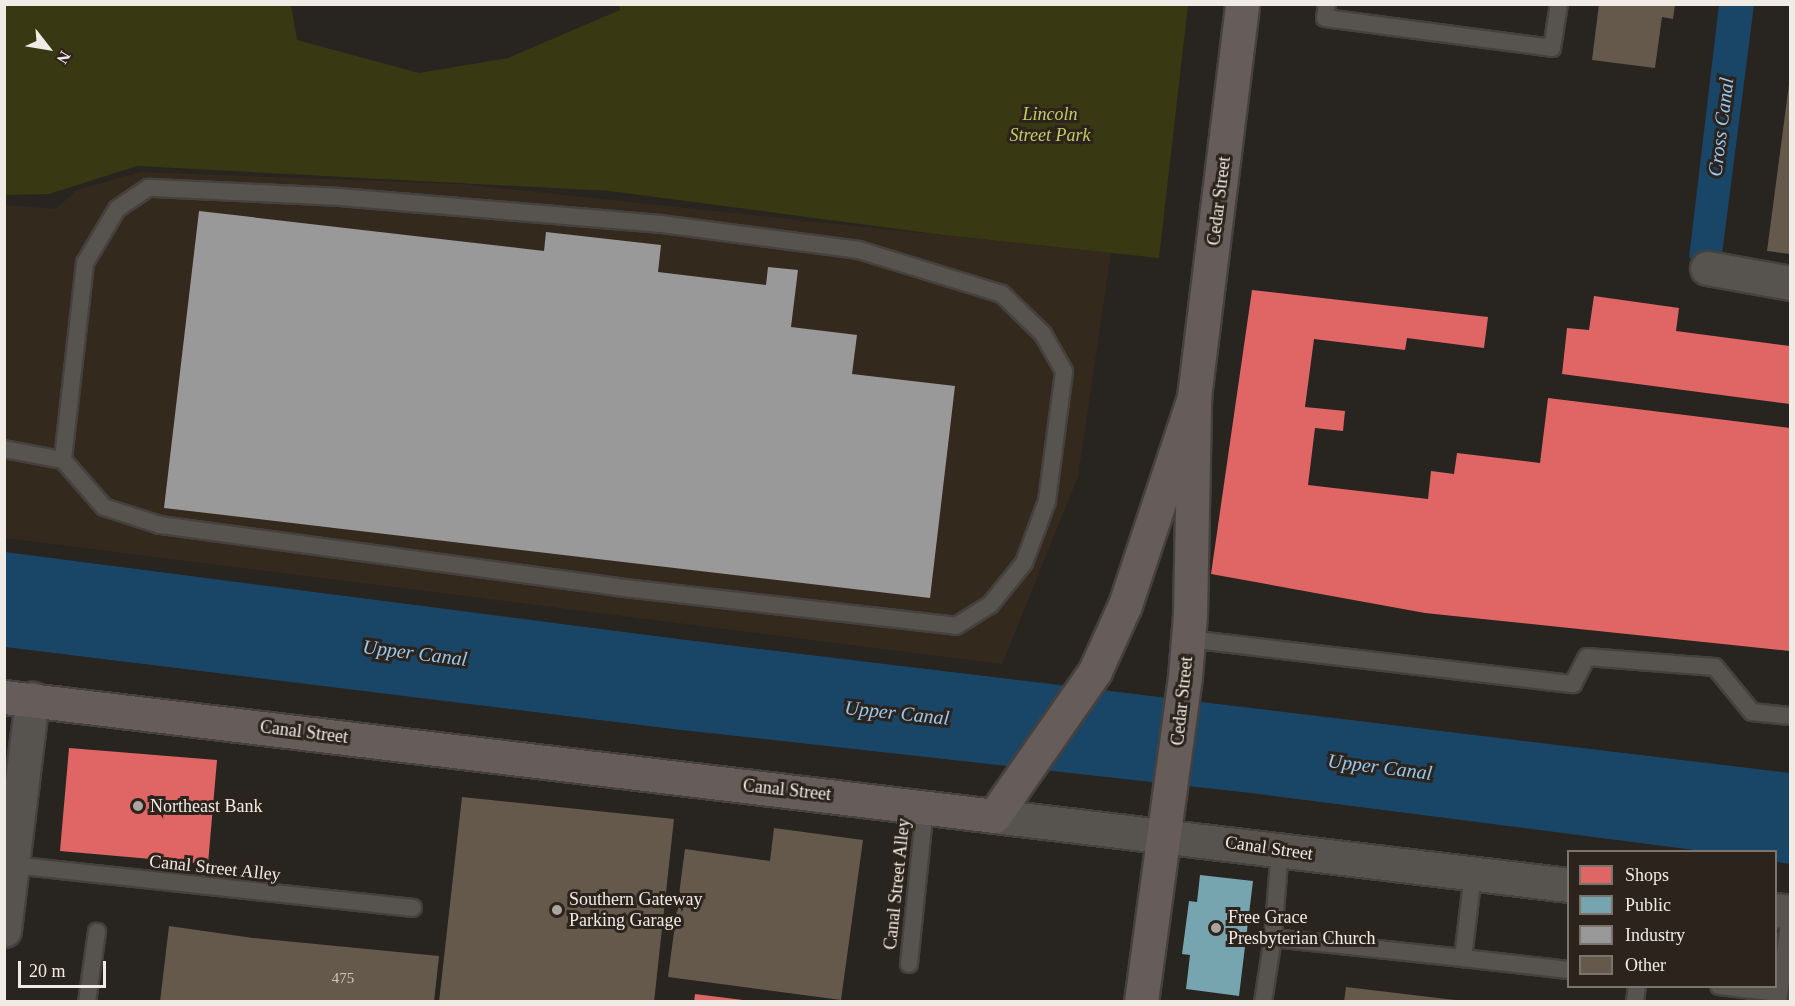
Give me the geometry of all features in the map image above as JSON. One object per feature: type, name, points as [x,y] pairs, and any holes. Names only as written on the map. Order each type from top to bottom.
[{"type":"highway","name":"Cedar Street","points":[[1141,1002],[1168,819],[1185,677],[1194,397],[1242,4]]},
{"type":"highway","name":"Cedar Street","points":[[994,816],[1095,671],[1125,605],[1194,397]]},
{"type":"highway","name":"Canal Street","points":[[18,698],[994,816]]},
{"type":"main road","points":[[1707,268],[1791,283]]},
{"type":"main road","points":[[4,930],[12,865],[18,698]]},
{"type":"main road","name":"Canal Street","points":[[994,816],[1168,819],[1280,849],[1567,885]]},
{"type":"lane","points":[[1327,4],[1325,18],[1552,48],[1558,4]]},
{"type":"lane","points":[[4,449],[63,460],[104,507],[160,525],[616,587],[956,626],[990,605],[1024,563],[1047,501],[1064,371],[1043,334],[1002,294],[859,250],[625,221],[342,197],[148,188],[117,209],[86,263],[63,460]]},
{"type":"lane","points":[[1188,639],[1573,684],[1587,657],[1715,667],[1752,712],[1791,716]]},
{"type":"lane","name":"Canal Street Alley","points":[[909,964],[925,807]]},
{"type":"lane","points":[[1263,1002],[1274,938],[1280,849]]},
{"type":"lane","name":"Canal Street Alley","points":[[12,865],[413,908]]},
{"type":"lane","points":[[1463,958],[1473,874]]},
{"type":"lane","points":[[1725,988],[1779,997],[1791,918]]},
{"type":"lane","points":[[87,1002],[97,932]]},
{"type":"lane","points":[[1274,938],[1567,970]]},
{"type":"shaded area","points":[[140,172],[461,184],[1111,253],[1078,477],[1002,664],[5,538],[4,205],[56,209],[77,190]]},
{"type":"green space","name":"Lincoln Street Park","points":[[4,5],[291,5],[297,40],[419,73],[508,58],[620,10],[619,5],[1188,5],[1159,258],[943,235],[610,191],[137,166],[49,194],[5,195]]},
{"type":"water","name":"Cross Canal","points":[[1719,5],[1754,5],[1721,262],[1689,258]]},
{"type":"water","name":"Upper Canal","points":[[5,552],[686,640],[1790,773],[1790,864],[1777,862],[1777,850],[1694,850],[1251,793],[673,729],[5,647]]},
{"type":"building: Shops","points":[[1252,290],[1488,317],[1484,348],[1407,338],[1405,350],[1314,339],[1305,407],[1345,411],[1343,431],[1315,428],[1308,485],[1428,499],[1431,471],[1454,474],[1457,453],[1540,463],[1548,398],[1790,428],[1790,651],[1425,613],[1211,574]]},
{"type":"building: Shops","points":[[1594,296],[1679,308],[1676,331],[1790,346],[1790,404],[1562,374],[1567,328],[1589,330]]},
{"type":"building: Shops","name":"Northeast Bank","points":[[69,748],[217,760],[208,864],[60,851]]},
{"type":"building: Shops","points":[[695,994],[743,1000],[743,1002],[694,1002]]},
{"type":"building: Public","name":"Free Grace Presbyterian Church","points":[[1200,875],[1253,881],[1239,996],[1186,989],[1190,955],[1182,954],[1189,901],[1197,902]]},
{"type":"building: Industry","points":[[199,211],[544,251],[546,232],[661,245],[658,272],[766,285],[768,267],[798,270],[791,327],[857,335],[852,374],[955,386],[930,598],[164,508]]},
{"type":"building: Other","points":[[1599,4],[1675,4],[1673,19],[1662,17],[1655,68],[1592,60]]},
{"type":"building: Other","points":[[1790,77],[1790,254],[1767,251]]},
{"type":"building: Other","name":"Southern Gateway Parking Garage","points":[[462,797],[674,819],[654,1002],[439,1002]]},
{"type":"building: Other","points":[[774,828],[863,840],[841,1000],[668,977],[685,849],[770,861]]},
{"type":"building: Other","points":[[169,926],[253,938],[439,956],[434,1002],[160,1002]]},
{"type":"building: Other","points":[[1346,987],[1455,1000],[1455,1002],[1344,1002]]},
{"type":"place","name":"Northeast Bank","points":[[138,806]]},
{"type":"place","name":"Southern Gateway Parking Garage","points":[[557,910]]},
{"type":"place","name":"Free Grace Presbyterian Church","points":[[1216,928]]}]
